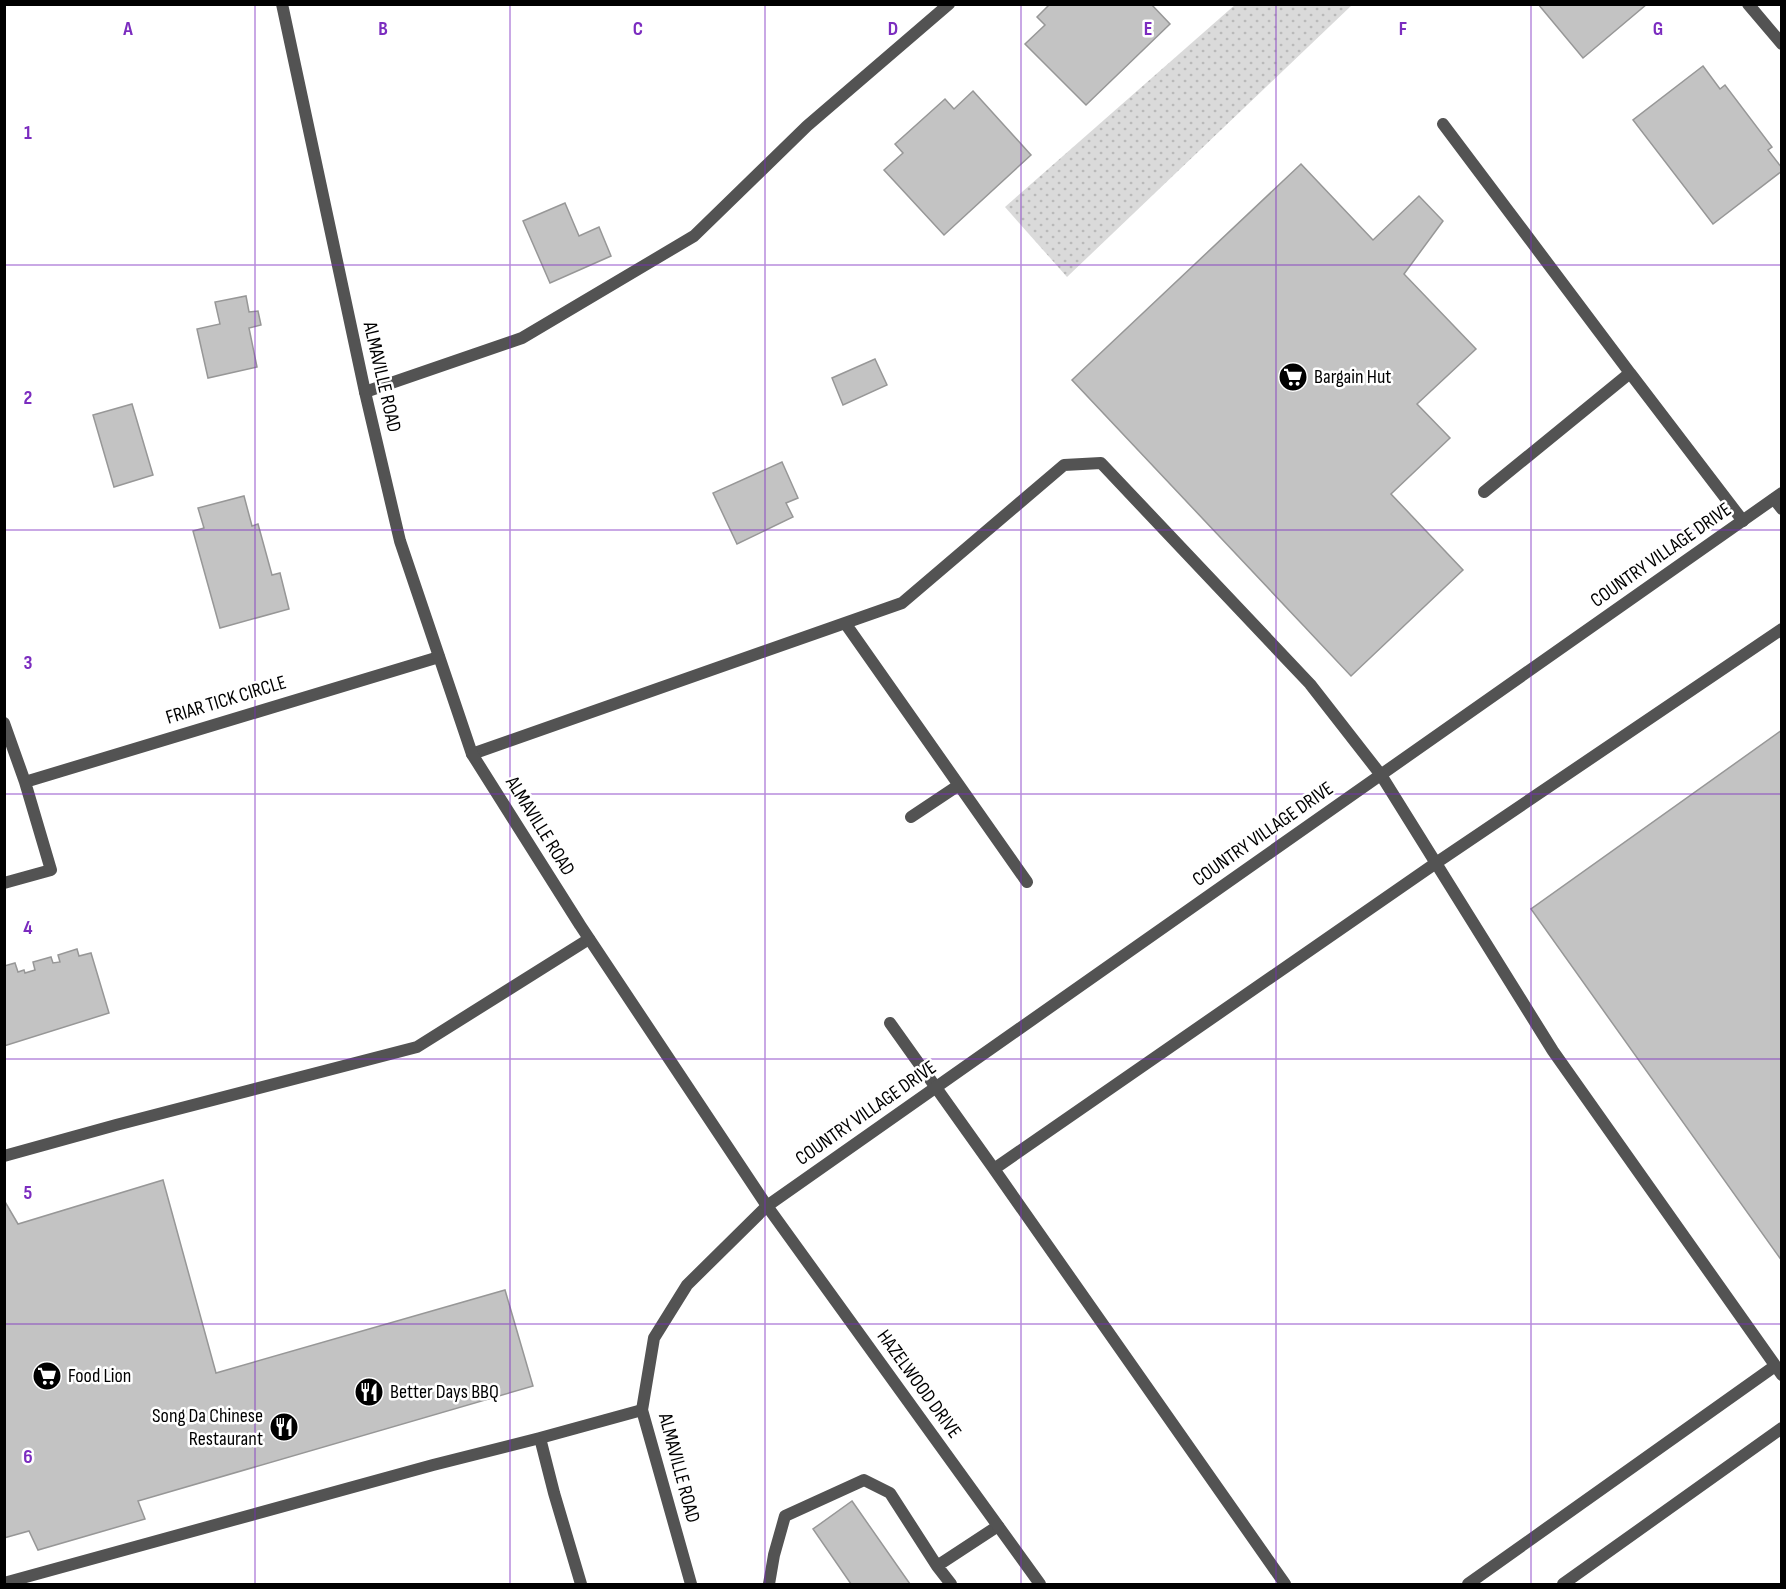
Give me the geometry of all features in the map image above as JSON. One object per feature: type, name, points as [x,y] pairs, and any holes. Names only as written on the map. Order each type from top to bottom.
[{"type":"street","name":"ALMAVILLE ROAD","points":[[282,4],[365,392],[400,542],[472,754],[589,939],[767,1206],[687,1285],[654,1338],[642,1410],[691,1584]]},
{"type":"street","points":[[365,392],[522,338],[694,236],[807,126],[949,4]]},
{"type":"street","points":[[1748,4],[1782,44]]},
{"type":"street","points":[[1443,124],[1743,521]]},
{"type":"street","points":[[1484,492],[1630,373]]},
{"type":"street","points":[[472,754],[902,603],[1064,465],[1101,463],[1310,684],[1381,775],[1553,1051],[1778,1370],[1468,1584]]},
{"type":"street","name":"COUNTRY VILLAGE DRIVE","points":[[767,1206],[1743,521],[1779,500]]},
{"type":"street","points":[[845,623],[1027,882]]},
{"type":"street","points":[[994,1168],[1782,629]]},
{"type":"street","name":"FRIAR TICK CIRCLE","points":[[25,782],[47,773],[439,657]]},
{"type":"street","points":[[4,723],[25,782],[51,870],[4,883]]},
{"type":"street","points":[[911,817],[959,785]]},
{"type":"street","points":[[4,1156],[417,1047],[589,939]]},
{"type":"street","points":[[890,1023],[1285,1584]]},
{"type":"street","name":"HAZELWOOD DRIVE","points":[[767,1206],[1040,1584]]},
{"type":"street","points":[[4,1583],[642,1410]]},
{"type":"street","points":[[1563,1584],[1782,1428]]},
{"type":"street","points":[[540,1437],[581,1584]]},
{"type":"street","points":[[769,1584],[785,1516],[864,1480],[890,1492],[951,1584]]},
{"type":"street","points":[[937,1566],[998,1526]]},
{"type":"shaded area","points":[[1236,4],[1352,5],[1067,277],[1005,207]]},
{"type":"building","points":[[1050,4],[1151,4],[1170,24],[1086,105],[1025,44],[1045,25],[1037,17]]},
{"type":"building","points":[[1538,4],[1647,4],[1583,58]]},
{"type":"building","points":[[1703,66],[1720,89],[1725,85],[1772,147],[1768,150],[1782,168],[1782,171],[1713,224],[1633,120]]},
{"type":"building","points":[[973,91],[1031,155],[944,235],[884,170],[903,153],[895,144],[945,99],[954,109]]},
{"type":"building","points":[[1301,164],[1373,240],[1419,196],[1443,221],[1404,274],[1476,349],[1417,404],[1450,438],[1391,494],[1463,570],[1351,676],[1072,380]]},
{"type":"building","points":[[565,203],[579,236],[599,227],[611,256],[550,283],[523,221]]},
{"type":"building","points":[[246,296],[249,312],[258,311],[261,325],[249,328],[257,367],[208,378],[197,329],[220,324],[215,302]]},
{"type":"building","points":[[875,359],[887,385],[843,405],[832,378]]},
{"type":"building","points":[[132,404],[153,475],[114,487],[93,415]]},
{"type":"building","points":[[782,462],[798,498],[786,503],[793,517],[737,544],[713,493]]},
{"type":"building","points":[[244,496],[252,526],[258,524],[272,575],[280,573],[289,609],[220,628],[193,531],[204,528],[198,508]]},
{"type":"building","points":[[1782,730],[1782,1261],[1531,909]]},
{"type":"building","points":[[77,949],[79,956],[91,953],[109,1013],[4,1046],[4,966],[15,963],[18,972],[24,970],[25,973],[35,970],[33,962],[51,957],[53,963],[60,962],[58,955]]},
{"type":"building","points":[[163,1180],[216,1373],[505,1290],[533,1386],[138,1501],[145,1519],[38,1550],[29,1531],[4,1538],[4,1200],[18,1224]]},
{"type":"building","points":[[852,1501],[910,1584],[851,1584],[813,1529]]},
{"type":"place","name":"Bargain Hut","points":[[1293,377]]},
{"type":"place","name":"Food Lion","points":[[47,1376]]},
{"type":"place","name":"Better Days BBQ","points":[[369,1392]]},
{"type":"place","name":"Song Da Chinese Restaurant","points":[[284,1427]]}]
